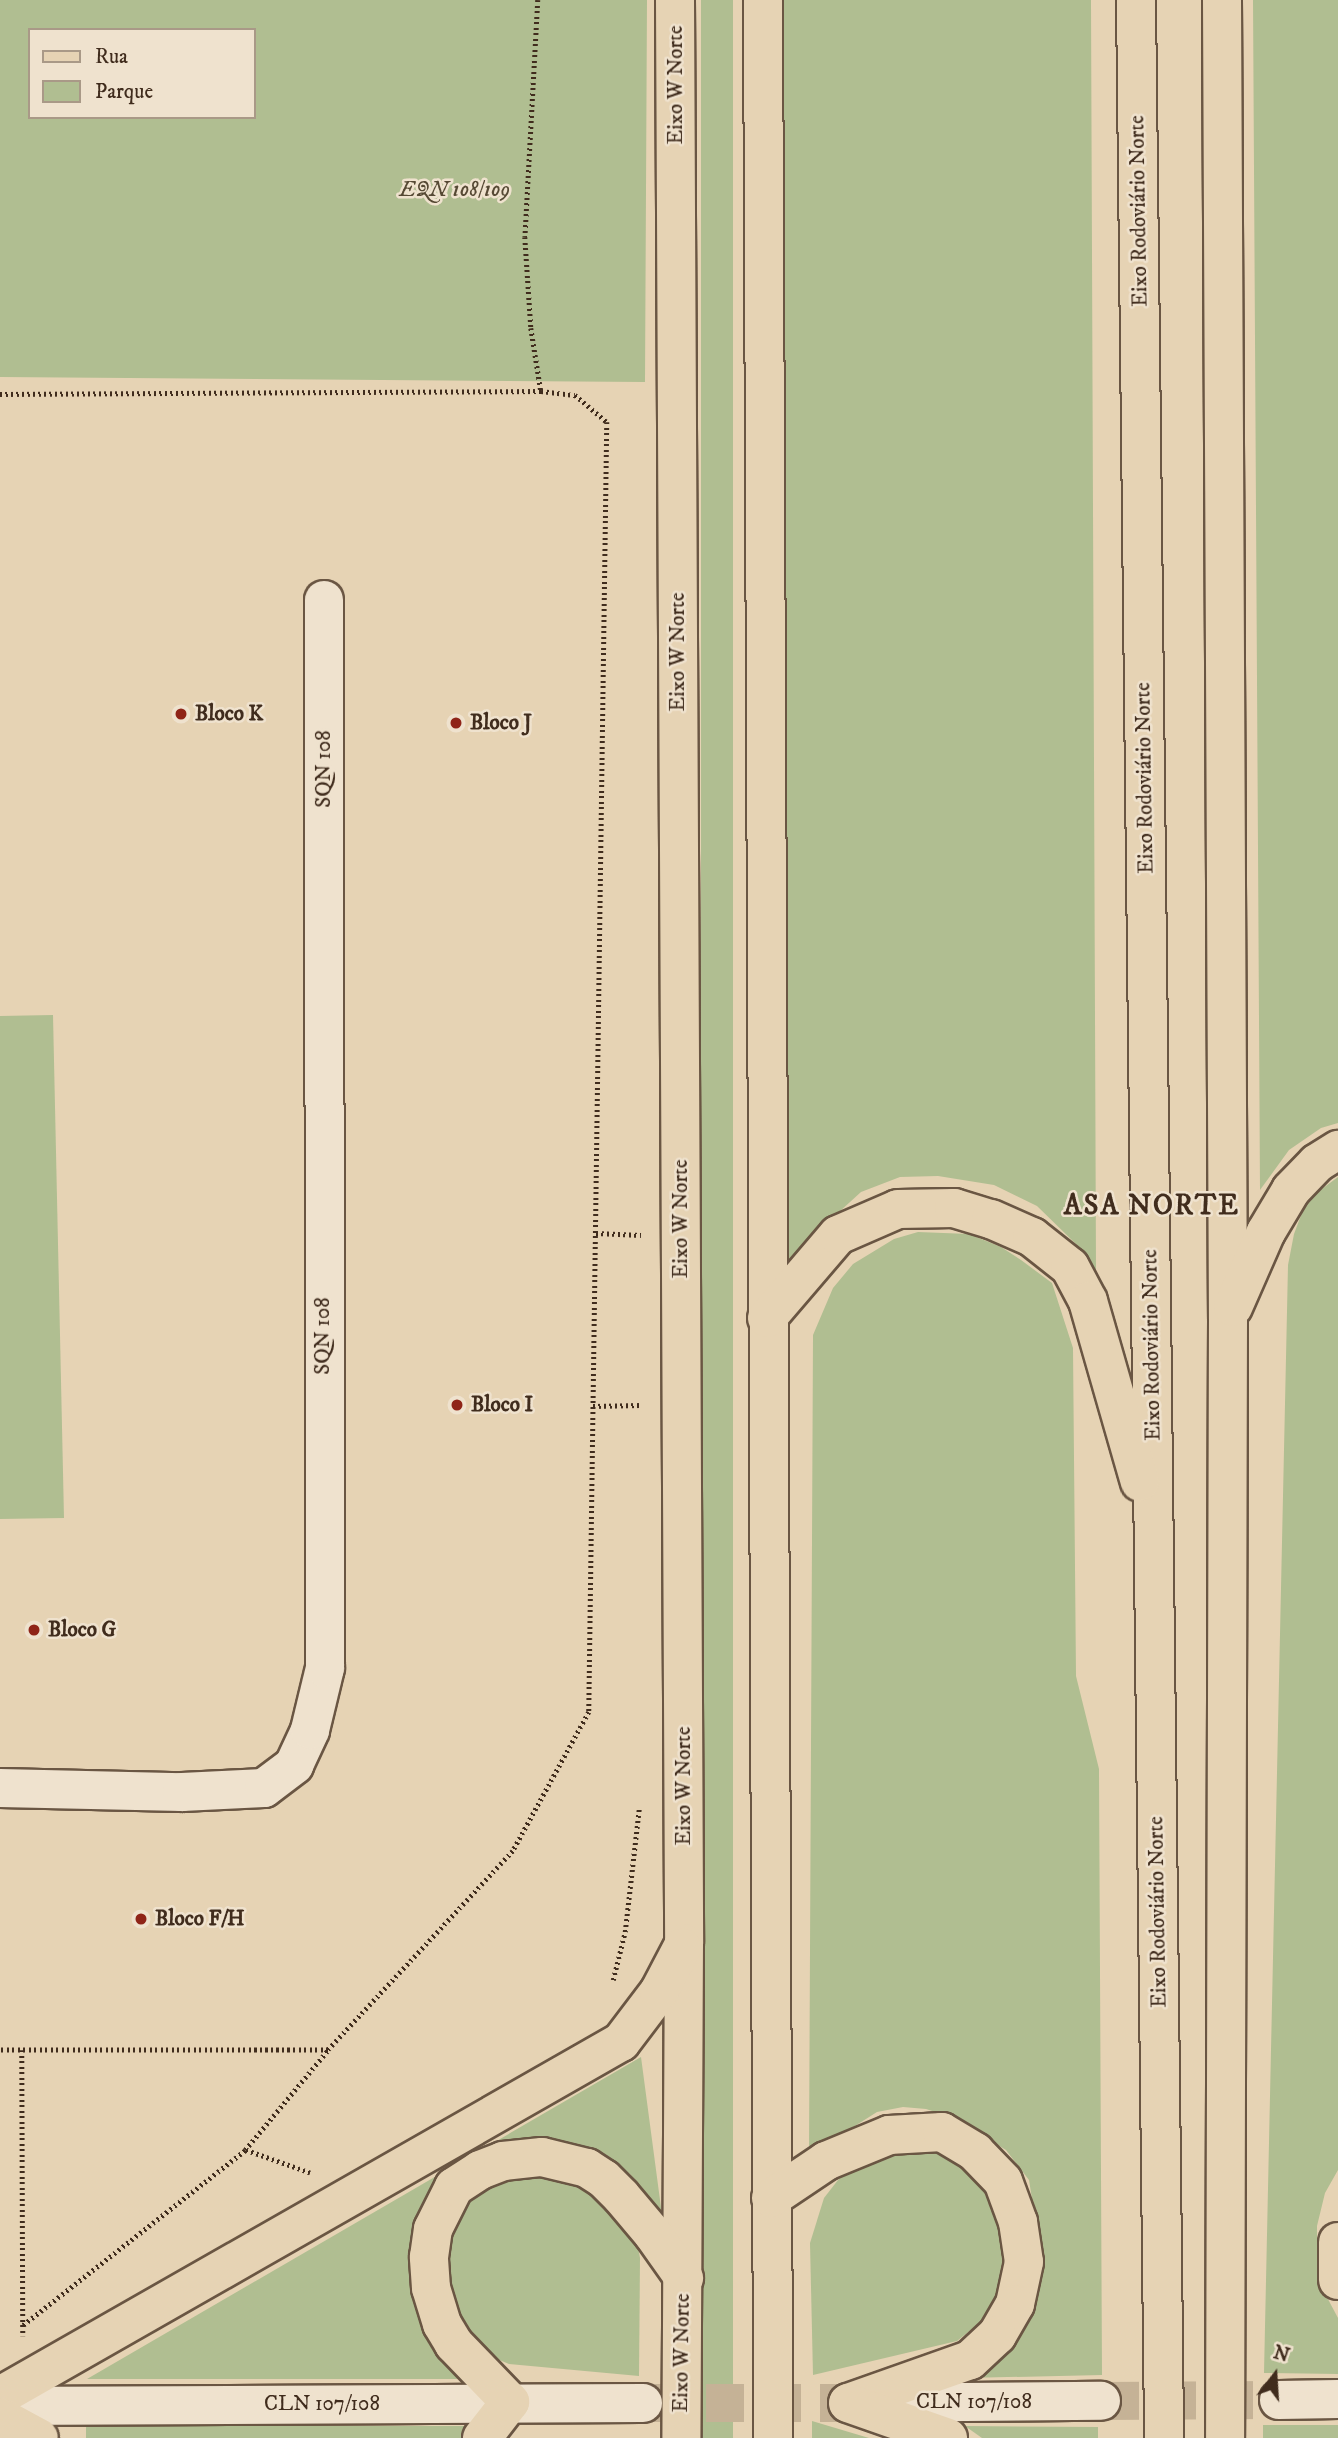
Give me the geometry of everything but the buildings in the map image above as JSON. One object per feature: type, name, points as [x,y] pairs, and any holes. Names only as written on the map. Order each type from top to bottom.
[{"type":"main road","name":"Eixo W Norte","points":[[676,0],[684,1943],[681,2438]]},
{"type":"main road","points":[[763,0],[773,2438]]},
{"type":"main road","name":"Eixo Rodoviário Norte","points":[[1136,0],[1164,2438]]},
{"type":"main road","points":[[1222,0],[1228,1319],[1225,2438]]},
{"type":"main road","points":[[1228,1319],[1266,1232],[1291,1190],[1317,1163],[1338,1150]]},
{"type":"main road","points":[[767,1318],[838,1235],[898,1209],[954,1208],[991,1219],[1032,1237],[1070,1267],[1088,1301],[1154,1530]]},
{"type":"main road","points":[[0,2396],[621,2042],[659,1992],[684,1943]]},
{"type":"main road","points":[[771,2198],[827,2161],[889,2135],[942,2132],[975,2152],[1003,2181],[1018,2222],[1024,2262],[1015,2304],[997,2335],[970,2360],[848,2403]]},
{"type":"main road","points":[[482,2438],[510,2402],[454,2344],[442,2324],[431,2288],[429,2256],[433,2229],[454,2187],[480,2170],[503,2161],[542,2157],[587,2168],[604,2179],[621,2196],[653,2234],[684,2278]]},
{"type":"main road","points":[[1338,2242],[1338,2280]]},
{"type":"main road","points":[[848,2403],[948,2438]]},
{"type":"main road","points":[[0,2417],[38,2438]]},
{"type":"street","name":"SQN 108","points":[[0,1788],[182,1792],[264,1788],[294,1765],[310,1730],[324,1668],[324,600]]},
{"type":"street","points":[[1279,2400],[1338,2399]]},
{"type":"street","name":"CLN 107/108","points":[[848,2403],[1101,2401]]},
{"type":"street","name":"CLN 107/108","points":[[0,2406],[643,2403]]},
{"type":"path","points":[[538,0],[524,237],[531,328],[541,391]]},
{"type":"path","points":[[0,394],[541,391],[576,396],[607,422],[589,1712],[513,1851],[328,2050],[245,2150],[23,2325]]},
{"type":"path","points":[[642,1221],[642,1248]]},
{"type":"path","points":[[596,1233],[642,1235]]},
{"type":"path","points":[[642,1392],[642,1418]]},
{"type":"path","points":[[593,1406],[642,1405]]},
{"type":"path","points":[[608,1989],[625,1931],[640,1797]]},
{"type":"path","points":[[0,2050],[328,2050]]},
{"type":"path","points":[[22,2050],[23,2339]]},
{"type":"path","points":[[245,2150],[323,2177]]},
{"type":"green space","name":"EQN 108/109","points":[[0,0],[647,0],[645,382],[0,377]]},
{"type":"green space","points":[[701,0],[733,0],[733,2438],[701,2438]]},
{"type":"green space","points":[[779,0],[1091,0],[1096,1270],[1077,1245],[1037,1206],[994,1185],[938,1176],[900,1177],[861,1192],[828,1222],[789,1268]]},
{"type":"green space","points":[[1253,0],[1338,0],[1338,1123],[1321,1128],[1289,1150],[1260,1190]]},
{"type":"green space","points":[[53,1015],[64,1518],[0,1519],[0,1016]]},
{"type":"green space","points":[[1338,1177],[1338,2170],[1325,2193],[1317,2226],[1317,2248],[1321,2286],[1338,2318],[1338,2374],[1264,2373],[1288,1265],[1294,1234],[1303,1210],[1315,1194]]},
{"type":"green space","points":[[918,1232],[969,1234],[1001,1247],[1052,1283],[1073,1348],[1076,1676],[1099,1769],[1102,2375],[965,2378],[1035,2218],[1029,2180],[1006,2150],[954,2118],[926,2109],[903,2107],[877,2112],[809,2155],[813,1335],[833,1288],[853,1264],[894,1239]]},
{"type":"green space","points":[[641,2057],[662,2215],[630,2174],[601,2155],[571,2146],[423,2209],[469,2379],[87,2379]]},
{"type":"green space","points":[[924,2148],[946,2153],[983,2177],[1011,2232],[997,2297],[983,2320],[957,2341],[813,2375],[810,2243],[824,2198],[838,2180],[854,2167],[882,2151]]},
{"type":"green space","points":[[548,2171],[587,2186],[636,2237],[640,2258],[639,2376],[509,2364],[490,2356],[471,2337],[453,2308],[445,2264],[456,2216],[467,2197],[485,2181]]},
{"type":"green space","points":[[812,2421],[869,2438],[812,2438]]},
{"type":"green space","points":[[1263,2425],[1338,2425],[1338,2438],[1263,2438]]},
{"type":"green space","points":[[86,2426],[469,2426],[469,2438],[86,2438]]},
{"type":"green space","points":[[965,2426],[1098,2427],[1098,2438],[982,2438]]},
{"type":"tunnel","points":[[1101,2401],[1279,2400]]},
{"type":"tunnel","points":[[649,2403],[848,2403]]},
{"type":"place","name":"Bloco K","points":[[181,714]]},
{"type":"place","name":"Bloco J","points":[[456,723]]},
{"type":"place","name":"Bloco I","points":[[457,1405]]},
{"type":"place","name":"Bloco G","points":[[34,1630]]},
{"type":"place","name":"Bloco F/H","points":[[141,1919]]},
{"type":"district","name":"ASA NORTE","points":[[1152,1206]]}]
